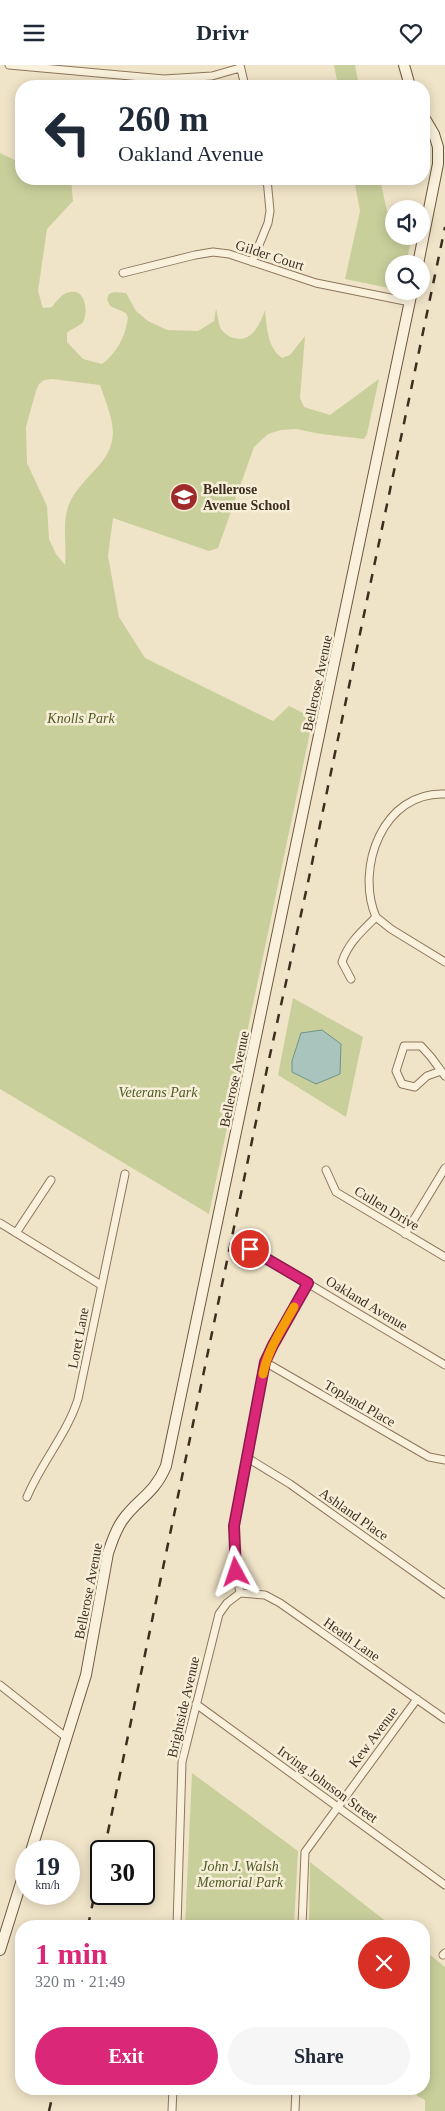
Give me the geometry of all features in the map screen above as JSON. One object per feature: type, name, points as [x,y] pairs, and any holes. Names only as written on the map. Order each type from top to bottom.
[{"type":"street","points":[[9,65],[164,79],[212,76],[240,67],[243,80]]},
{"type":"street","points":[[404,65],[408,80]]},
{"type":"street","points":[[420,255],[438,164],[438,147],[430,127]]},
{"type":"street","points":[[252,262],[268,223],[270,211],[267,185]]},
{"type":"street","name":"Gilder Court","points":[[123,273],[194,255],[229,254],[316,283],[410,302]]},
{"type":"street","name":"Bellerose Avenue","points":[[34,1840],[86,1675],[108,1553],[114,1535],[123,1519],[160,1481],[166,1466],[410,302]]},
{"type":"street","points":[[445,794],[428,795],[394,813],[376,842],[368,882],[369,901],[376,917],[391,929],[445,962]]},
{"type":"street","points":[[351,979],[342,962],[346,951],[354,939],[376,917]]},
{"type":"street","points":[[404,1046],[420,1046],[443,1073],[428,1077],[415,1087],[402,1084],[396,1071],[404,1046]]},
{"type":"street","points":[[405,1234],[445,1168]]},
{"type":"street","name":"Cullen Drive","points":[[326,1170],[336,1192],[445,1257]]},
{"type":"street","name":"Loret Lane","points":[[27,1497],[35,1477],[73,1414],[78,1399],[125,1174]]},
{"type":"street","points":[[16,1233],[51,1180]]},
{"type":"street","points":[[0,1223],[101,1285]]},
{"type":"street","name":"Oakland Avenue","points":[[250,1249],[445,1365]]},
{"type":"street","points":[[240,1593],[236,1572],[234,1526],[265,1362],[308,1283]]},
{"type":"street","name":"Topland Place","points":[[265,1362],[429,1457],[445,1460]]},
{"type":"street","name":"Ashland Place","points":[[246,1457],[290,1484],[445,1594]]},
{"type":"street","name":"Heath Lane","points":[[240,1593],[265,1595],[280,1603],[445,1719]]},
{"type":"street","name":"Brightside Avenue","points":[[177,1920],[182,1762],[219,1614],[240,1593]]},
{"type":"street","points":[[0,1685],[67,1737]]},
{"type":"street","name":"Kew Avenue","points":[[302,1920],[305,1852],[417,1699]]},
{"type":"street","name":"Irving Johnson Street","points":[[196,1704],[445,1885]]},
{"type":"street","points":[[0,1951],[15,1903]]},
{"type":"street","points":[[172,2111],[173,2095]]},
{"type":"street","points":[[295,2111],[296,2095]]},
{"type":"green space","points":[[334,65],[355,65],[358,80],[337,80]]},
{"type":"green space","points":[[0,153],[15,160],[15,185],[72,185],[73,201],[47,229],[38,291],[43,308],[52,307],[59,298],[67,293],[75,292],[82,297],[86,313],[85,318],[82,323],[67,333],[67,342],[83,359],[102,364],[116,350],[125,332],[128,318],[126,313],[110,306],[107,299],[109,294],[114,292],[126,293],[136,311],[148,321],[167,330],[198,331],[214,321],[216,309],[221,329],[230,337],[240,339],[246,338],[254,331],[261,321],[265,310],[267,330],[273,348],[282,358],[290,355],[305,336],[300,398],[304,407],[330,415],[379,379],[367,434],[364,439],[296,429],[281,430],[268,434],[254,447],[218,548],[209,551],[113,518],[108,556],[119,617],[145,658],[273,721],[289,706],[313,718],[209,1214],[0,1089]],"holes":[[[52,379],[100,385],[109,410],[113,431],[109,451],[72,497],[66,513],[65,565],[56,554],[49,539],[47,506],[27,463],[26,427],[36,391],[39,384],[44,380]]]},
{"type":"green space","points":[[355,185],[381,185],[385,202],[385,245],[410,245],[408,255],[385,255],[385,287],[345,279],[360,211]]},
{"type":"green space","points":[[293,998],[363,1037],[346,1117],[278,1075]]},
{"type":"green space","name":"John J. Walsh Memorial Park","points":[[192,1773],[298,1851],[294,1920],[185,1920]]},
{"type":"green space","name":"John J. Walsh Memorial Park","points":[[310,1862],[384,1920],[309,1920]]},
{"type":"green space","points":[[430,1955],[445,1967],[445,2111],[425,2111],[425,2100],[417,2096],[430,2095]]},
{"type":"water","points":[[322,1030],[341,1044],[340,1074],[316,1084],[292,1072],[292,1061],[301,1033]]},
{"type":"railway","points":[[106,1840],[445,227]]},
{"type":"railway","points":[[89,1920],[92,1905]]},
{"type":"railway","points":[[49,2111],[53,2095]]},
{"type":"slow traffic","points":[[263,1374],[265,1362],[294,1307]]},
{"type":"place","name":"Bellerose Avenue School","points":[[184,497]]},
{"type":"route","points":[[236,1572],[234,1526],[237,1504],[265,1362],[308,1283],[250,1249]]},
{"type":"park label","name":"Knolls Park","points":[[81,718]]},
{"type":"park label","name":"Veterans Park","points":[[158,1092]]}]
